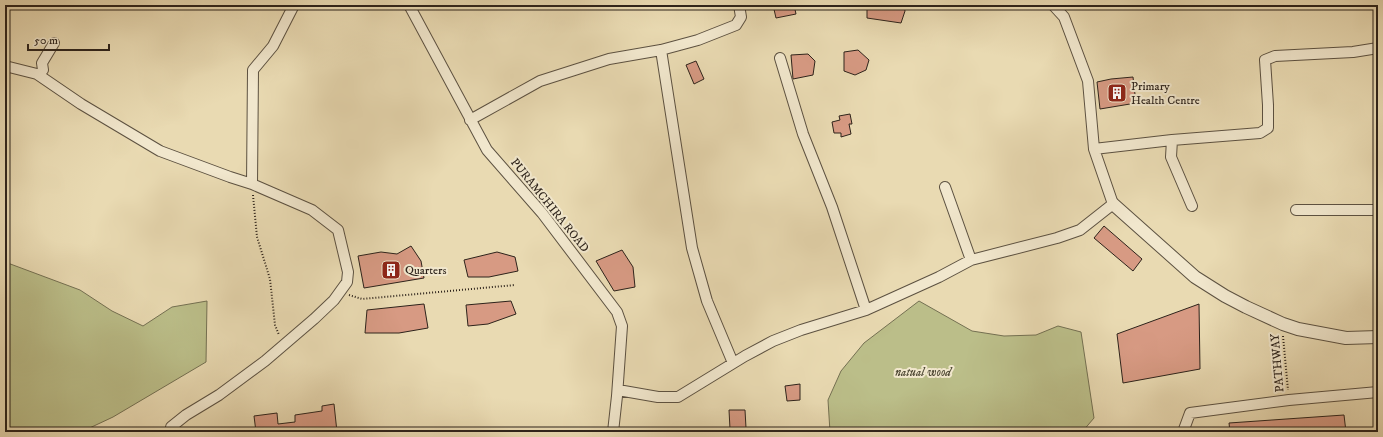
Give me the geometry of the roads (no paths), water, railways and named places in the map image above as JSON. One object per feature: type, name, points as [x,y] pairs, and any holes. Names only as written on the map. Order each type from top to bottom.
[{"type":"street","points":[[252,184],[253,70],[273,46],[294,5]]},
{"type":"street","name":"PURAMCHIRA ROAD","points":[[409,5],[487,150],[542,213],[617,312],[622,326],[618,390],[613,432]]},
{"type":"street","points":[[470,120],[540,81],[609,59],[661,50],[698,40],[736,25],[741,17],[739,5]]},
{"type":"street","points":[[1053,5],[1064,17],[1088,81],[1094,149],[1113,204],[1204,283],[1241,304],[1283,324],[1298,329],[1346,338],[1378,336]]},
{"type":"street","points":[[43,70],[42,63],[54,43]]},
{"type":"street","points":[[1094,149],[1172,140],[1260,133],[1268,128],[1265,60],[1275,56],[1353,52],[1378,48]]},
{"type":"street","points":[[661,50],[692,248],[707,301],[733,363]]},
{"type":"street","points":[[780,58],[803,134],[832,207],[866,310]]},
{"type":"street","points":[[5,66],[37,74],[81,104],[160,152],[252,184],[312,210],[338,230],[348,272],[347,282],[340,292],[314,319],[265,361],[219,395],[186,415],[171,427],[171,432]]},
{"type":"street","points":[[1172,140],[1171,157],[1192,206]]},
{"type":"street","points":[[945,187],[970,260]]},
{"type":"street","points":[[618,390],[658,397],[678,397],[733,363],[773,341],[807,328],[866,310],[939,277],[970,260],[1057,238],[1080,230],[1113,204]]},
{"type":"street","points":[[1296,210],[1378,210]]},
{"type":"street","points":[[1183,432],[1190,413],[1289,400],[1378,392]]},
{"type":"place","name":"Primary Health Centre","points":[[1117,93]]},
{"type":"place","name":"Quarters","points":[[391,270]]},
{"type":"park label","name":"natual wood","points":[[923,372]]}]
